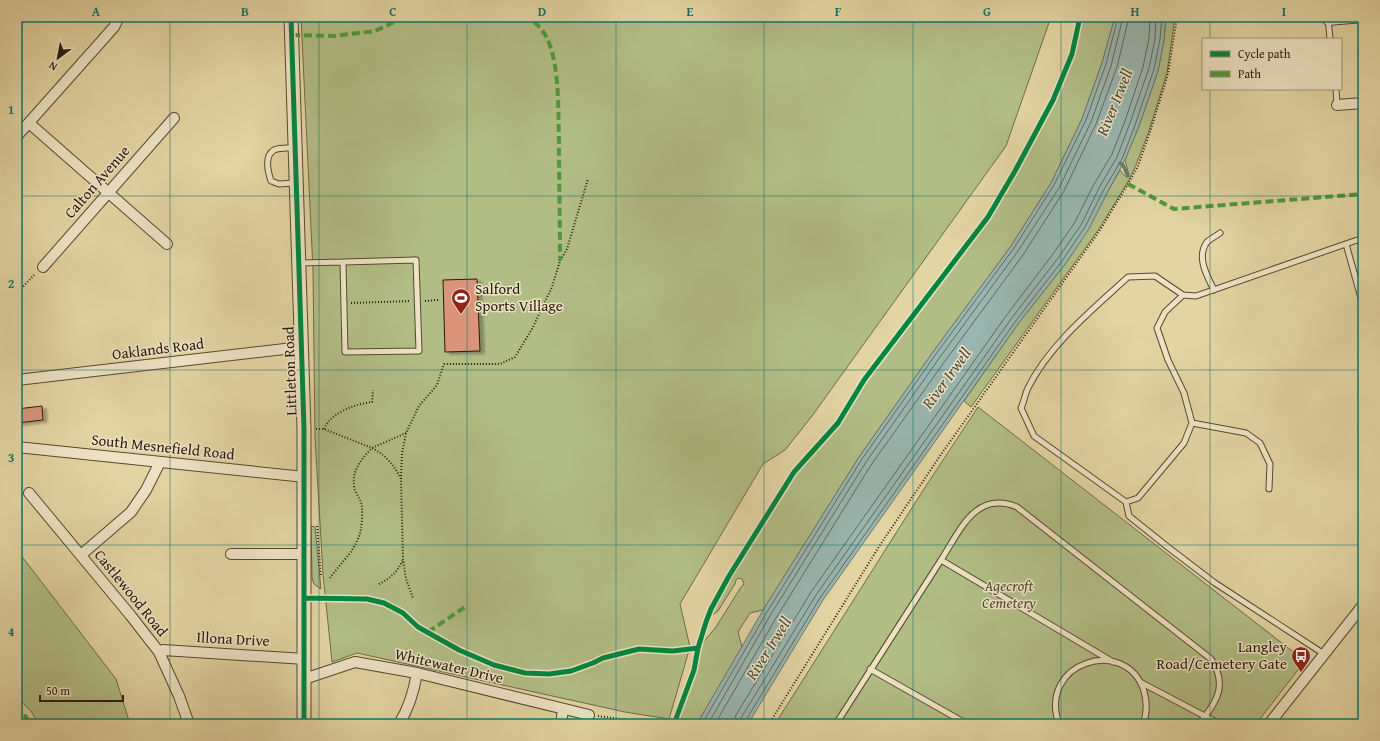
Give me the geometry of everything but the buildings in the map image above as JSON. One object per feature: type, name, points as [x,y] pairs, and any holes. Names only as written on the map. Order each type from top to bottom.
[{"type":"street","points":[[17,136],[110,31],[119,17]]},
{"type":"street","name":"Littleton Road","points":[[292,17],[305,477],[304,724]]},
{"type":"street","points":[[1328,19],[1363,17]]},
{"type":"street","points":[[1337,105],[1363,103]]},
{"type":"street","name":"Calton Avenue","points":[[42,267],[174,118]]},
{"type":"street","points":[[29,123],[166,244]]},
{"type":"street","name":"Oaklands Road","points":[[17,380],[302,348]]},
{"type":"street","name":"South Mesnefield Road","points":[[17,447],[305,477]]},
{"type":"street","points":[[81,556],[131,512],[146,490],[160,462]]},
{"type":"street","name":"Castlewood Road","points":[[29,493],[159,652],[179,696],[189,724]]},
{"type":"street","points":[[231,554],[304,554]]},
{"type":"street","points":[[1269,724],[1363,605]]},
{"type":"street","name":"Illona Drive","points":[[159,652],[163,650],[305,659]]},
{"type":"street","name":"Whitewater Drive","points":[[304,679],[355,662],[417,672],[589,715]]},
{"type":"street","points":[[399,724],[412,696],[417,672]]},
{"type":"street","points":[[562,724],[563,709]]},
{"type":"lane","points":[[1328,19],[1330,38]]},
{"type":"lane","points":[[1336,90],[1337,105]]},
{"type":"lane","points":[[295,148],[276,149],[273,151],[270,155],[268,168],[272,181],[276,183],[296,183]]},
{"type":"lane","points":[[1214,290],[1204,272],[1202,254],[1207,242],[1220,233]]},
{"type":"lane","points":[[1324,654],[1215,583],[1146,531],[1129,516],[1126,502],[1034,436],[1021,408],[1028,388],[1045,361],[1077,323],[1128,277],[1155,276],[1183,295],[1196,296],[1363,238]]},
{"type":"lane","points":[[1346,244],[1363,305]]},
{"type":"lane","points":[[298,264],[343,262],[416,260],[419,351],[345,352],[343,262]]},
{"type":"lane","points":[[1126,502],[1138,498],[1184,443],[1192,423],[1184,393],[1168,360],[1157,328],[1165,312],[1183,295]]},
{"type":"lane","points":[[1192,423],[1246,433],[1260,444],[1270,464],[1269,489]]},
{"type":"lane","points":[[836,724],[968,517],[978,508],[997,502],[1017,507],[1211,659],[1218,672],[1220,689],[1218,697],[1199,724]]},
{"type":"lane","points":[[941,560],[1113,662],[1128,669],[1139,681],[1143,689],[1146,705],[1146,714],[1143,724]]},
{"type":"lane","points":[[1058,724],[1055,712],[1056,698],[1063,680],[1069,673],[1076,667],[1094,661],[1113,662]]},
{"type":"lane","points":[[870,669],[967,724]]},
{"type":"lane","points":[[1139,681],[1220,724]]},
{"type":"path","points":[[769,724],[880,545],[942,453],[1100,230],[1128,184],[1138,166],[1168,74],[1176,17]]},
{"type":"path","points":[[412,598],[406,579],[403,560],[401,479],[402,453],[406,433],[419,406],[437,385],[444,364],[500,364],[515,358],[532,329],[552,287],[560,261],[567,249],[588,179]]},
{"type":"path","points":[[17,293],[42,267]]},
{"type":"path","points":[[344,303],[438,300]]},
{"type":"path","points":[[324,429],[328,421],[344,411],[372,402],[373,390]]},
{"type":"path","points":[[304,429],[324,429],[372,448],[389,460],[401,479]]},
{"type":"path","points":[[330,578],[348,556],[358,540],[361,531],[361,503],[354,486],[356,470],[361,460],[372,448],[406,433]]},
{"type":"path","points":[[379,584],[397,571],[403,560]]},
{"type":"path","points":[[305,598],[367,599],[384,603],[403,613],[418,627],[459,650],[494,665],[525,673],[548,674],[572,671],[603,658],[639,649],[672,651],[698,648],[700,642]]},
{"type":"path","points":[[589,715],[659,724]]},
{"type":"green space","points":[[301,17],[1051,17],[1006,146],[812,416],[785,450],[763,464],[680,604],[690,647],[669,719],[625,712],[357,653],[332,662],[323,574],[315,437],[313,270]]},
{"type":"green space","points":[[1082,17],[1115,17],[1102,63],[1082,119],[1051,183],[1011,246],[933,352],[859,457],[763,610],[750,613],[738,632],[742,647],[697,724],[676,724],[695,670],[701,645],[716,627],[744,584],[742,579],[738,578],[736,580],[718,611],[711,616],[714,608],[796,472],[840,425],[866,381],[989,218],[1055,101],[1073,54]]},
{"type":"green space","points":[[1166,17],[1175,17],[1167,73],[1149,131],[1129,180],[1099,229],[971,407],[964,401],[1018,324],[1066,263],[1088,229],[1120,170],[1126,177],[1129,175],[1125,160],[1139,126],[1158,71],[1164,40]]},
{"type":"green space","name":"Agecroft Cemetery","points":[[978,407],[1305,661],[1256,724],[775,724],[922,492]]},
{"type":"green space","points":[[311,526],[315,527],[321,589],[314,584],[312,578]]},
{"type":"green space","points":[[17,550],[116,679],[130,724],[37,724],[32,713],[17,698]]},
{"type":"water","name":"River Irwell","points":[[1115,17],[1166,17],[1164,40],[1158,71],[1139,126],[1125,160],[1089,229],[1066,263],[1018,324],[823,600],[748,724],[697,724],[763,610],[859,457],[933,352],[1011,246],[1051,183],[1082,119],[1102,63]]},
{"type":"waterway","points":[[1120,163],[1123,165],[1128,176]]},
{"type":"marked path","points":[[393,17],[434,17]]},
{"type":"marked path","points":[[292,35],[334,36],[375,31],[405,17]]},
{"type":"marked path","points":[[523,17],[534,22],[545,34],[551,49],[556,75],[559,116],[560,261]]},
{"type":"marked path","points":[[1128,184],[1174,209],[1363,194]]},
{"type":"marked path","points":[[428,632],[465,607]]},
{"type":"marked path","points":[[17,705],[31,724]]},
{"type":"cycle path","points":[[291,17],[304,429],[304,724]]},
{"type":"cycle path","points":[[674,724],[694,670],[698,648],[706,622],[711,609],[729,576],[794,472],[838,423],[864,380],[988,217],[1015,171],[1053,100],[1072,54],[1080,17]]},
{"type":"cycle path","points":[[305,598],[367,599],[384,603],[403,613],[418,627],[459,650],[494,665],[525,673],[549,674],[571,671],[603,658],[639,649],[673,651],[698,648]]},
{"type":"place","name":"Salford Sports Village","points":[[461,315]]},
{"type":"place","name":"Langley Road/Cemetery Gate","points":[[1301,673]]}]
